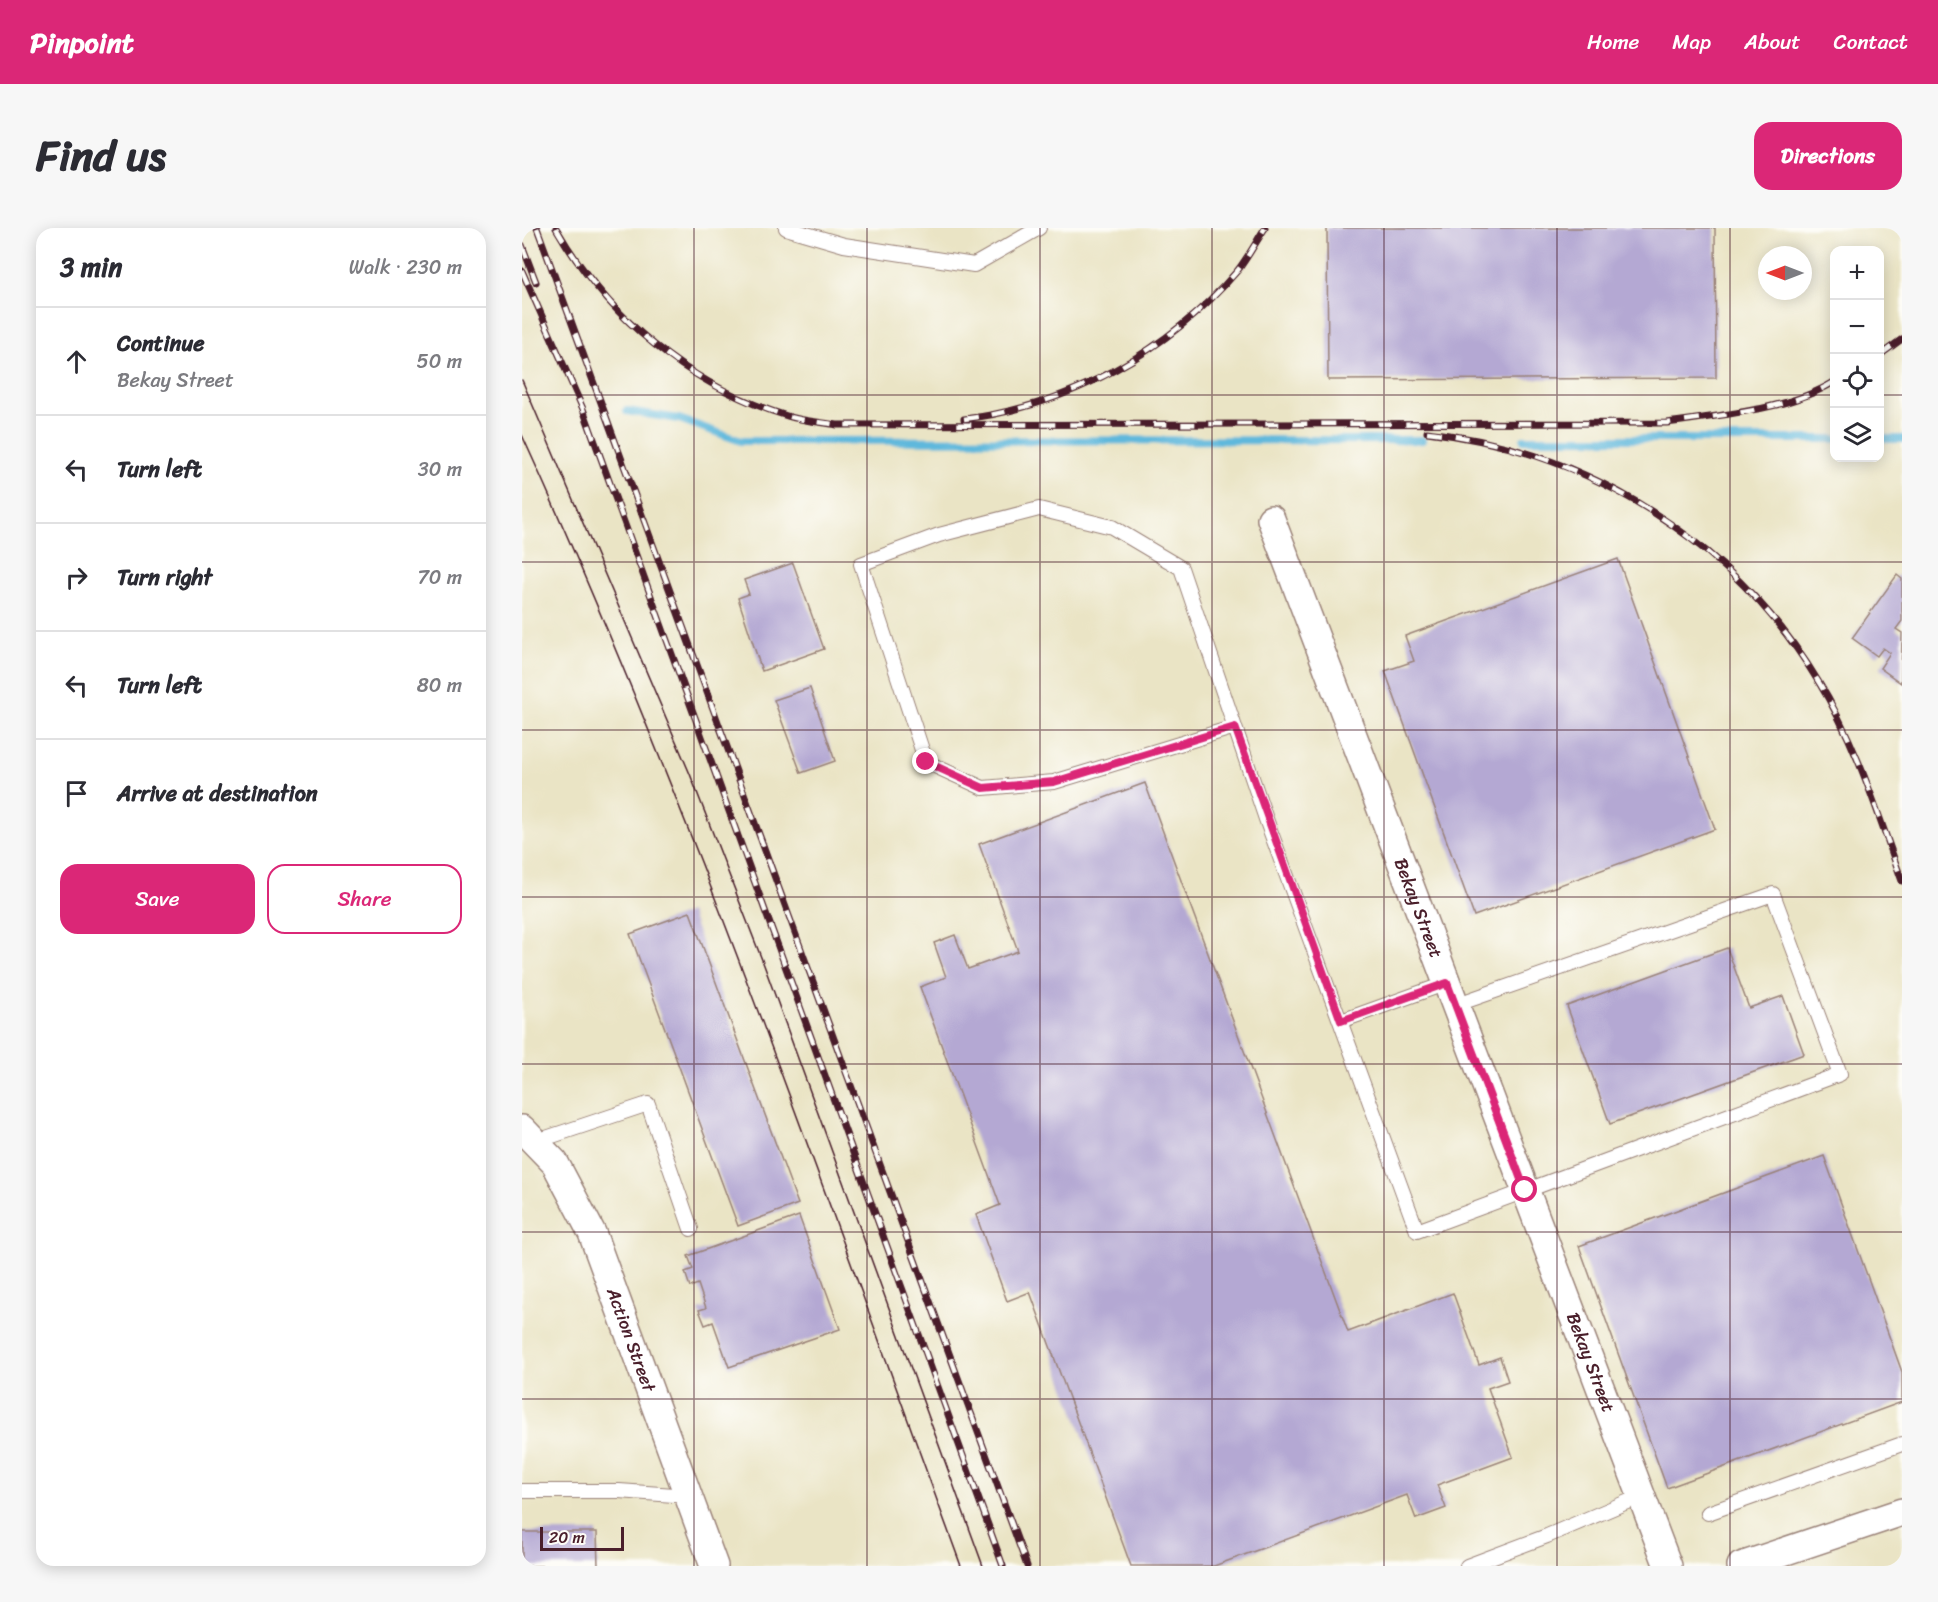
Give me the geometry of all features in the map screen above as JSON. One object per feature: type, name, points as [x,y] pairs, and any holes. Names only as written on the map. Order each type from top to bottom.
[{"type":"street","name":"Bekay Street","points":[[1271,519],[1668,1566]]},
{"type":"street","name":"Action Street","points":[[528,1136],[555,1163],[592,1233],[714,1566]]},
{"type":"street","points":[[1741,1566],[1902,1512]]},
{"type":"lane","points":[[786,228],[844,245],[974,265],[1039,228]]},
{"type":"lane","points":[[1235,727],[1054,782],[983,788],[926,762],[861,564],[939,535],[1039,509],[1112,527],[1181,568],[1235,727],[1341,1021],[1418,1231],[1840,1074],[1773,894],[1451,994],[1341,1021]]},
{"type":"lane","points":[[528,1136],[648,1104],[691,1229]]},
{"type":"lane","points":[[1708,1513],[1902,1444]]},
{"type":"lane","points":[[522,1491],[619,1491],[688,1496]]},
{"type":"lane","points":[[1467,1566],[1547,1536],[1641,1496]]},
{"type":"building","points":[[1327,228],[1715,228],[1716,378],[1328,380]]},
{"type":"building","points":[[1618,559],[1715,829],[1474,916],[1385,671],[1414,661],[1405,636]]},
{"type":"building","points":[[793,563],[824,649],[762,671],[738,598],[749,594],[744,580]]},
{"type":"building","points":[[1897,575],[1902,579],[1902,621],[1896,629],[1902,633],[1901,683],[1880,668],[1890,653],[1883,648],[1877,656],[1852,638]]},
{"type":"building","points":[[810,688],[835,761],[801,773],[774,700]]},
{"type":"building","points":[[1145,783],[1348,1332],[1453,1293],[1479,1365],[1500,1357],[1508,1381],[1488,1388],[1513,1457],[1437,1485],[1446,1508],[1416,1519],[1407,1495],[1214,1566],[1131,1566],[1030,1292],[1007,1301],[976,1215],[1000,1205],[920,987],[946,977],[934,943],[955,935],[968,969],[1018,951],[979,844]]},
{"type":"building","points":[[690,912],[798,1204],[738,1226],[630,934]]},
{"type":"building","points":[[1727,948],[1749,1008],[1783,996],[1804,1054],[1610,1124],[1567,1006]]},
{"type":"building","points":[[1824,1156],[1902,1372],[1902,1402],[1667,1488],[1579,1246]]},
{"type":"building","points":[[799,1216],[840,1329],[729,1367],[713,1322],[705,1325],[699,1310],[706,1308],[698,1284],[690,1287],[685,1272],[693,1269],[688,1256]]},
{"type":"building","points":[[522,1532],[597,1532],[598,1566],[522,1566]]},
{"type":"waterway","points":[[627,411],[679,419],[741,441],[1422,440]]},
{"type":"waterway","points":[[1524,439],[1830,439]]},
{"type":"waterway","points":[[1884,439],[1902,439]]},
{"type":"tram line","points":[[522,380],[690,774],[764,965],[983,1566]]},
{"type":"tram line","points":[[522,435],[642,714],[698,854],[805,1138],[961,1566]]},
{"type":"railway","points":[[537,228],[1027,1566]]},
{"type":"railway","points":[[556,228],[600,291],[626,319],[684,367],[751,403],[793,418],[837,425],[1667,423],[1775,405],[1796,399],[1830,384]]},
{"type":"railway","points":[[964,419],[1042,402],[1079,388],[1149,349],[1181,326],[1211,299],[1238,270],[1265,228]]},
{"type":"railway","points":[[522,245],[536,282]]},
{"type":"railway","points":[[522,271],[583,409],[1003,1566]]},
{"type":"railway","points":[[1881,354],[1902,339]]},
{"type":"railway","points":[[1427,432],[1487,442],[1544,459],[1599,482],[1651,511],[1700,546],[1744,586],[1784,631],[1832,704],[1855,753],[1902,881]]},
{"type":"route","points":[[926,762],[983,788],[1054,782],[1235,727],[1266,819],[1341,1021],[1447,983],[1525,1190]]}]
